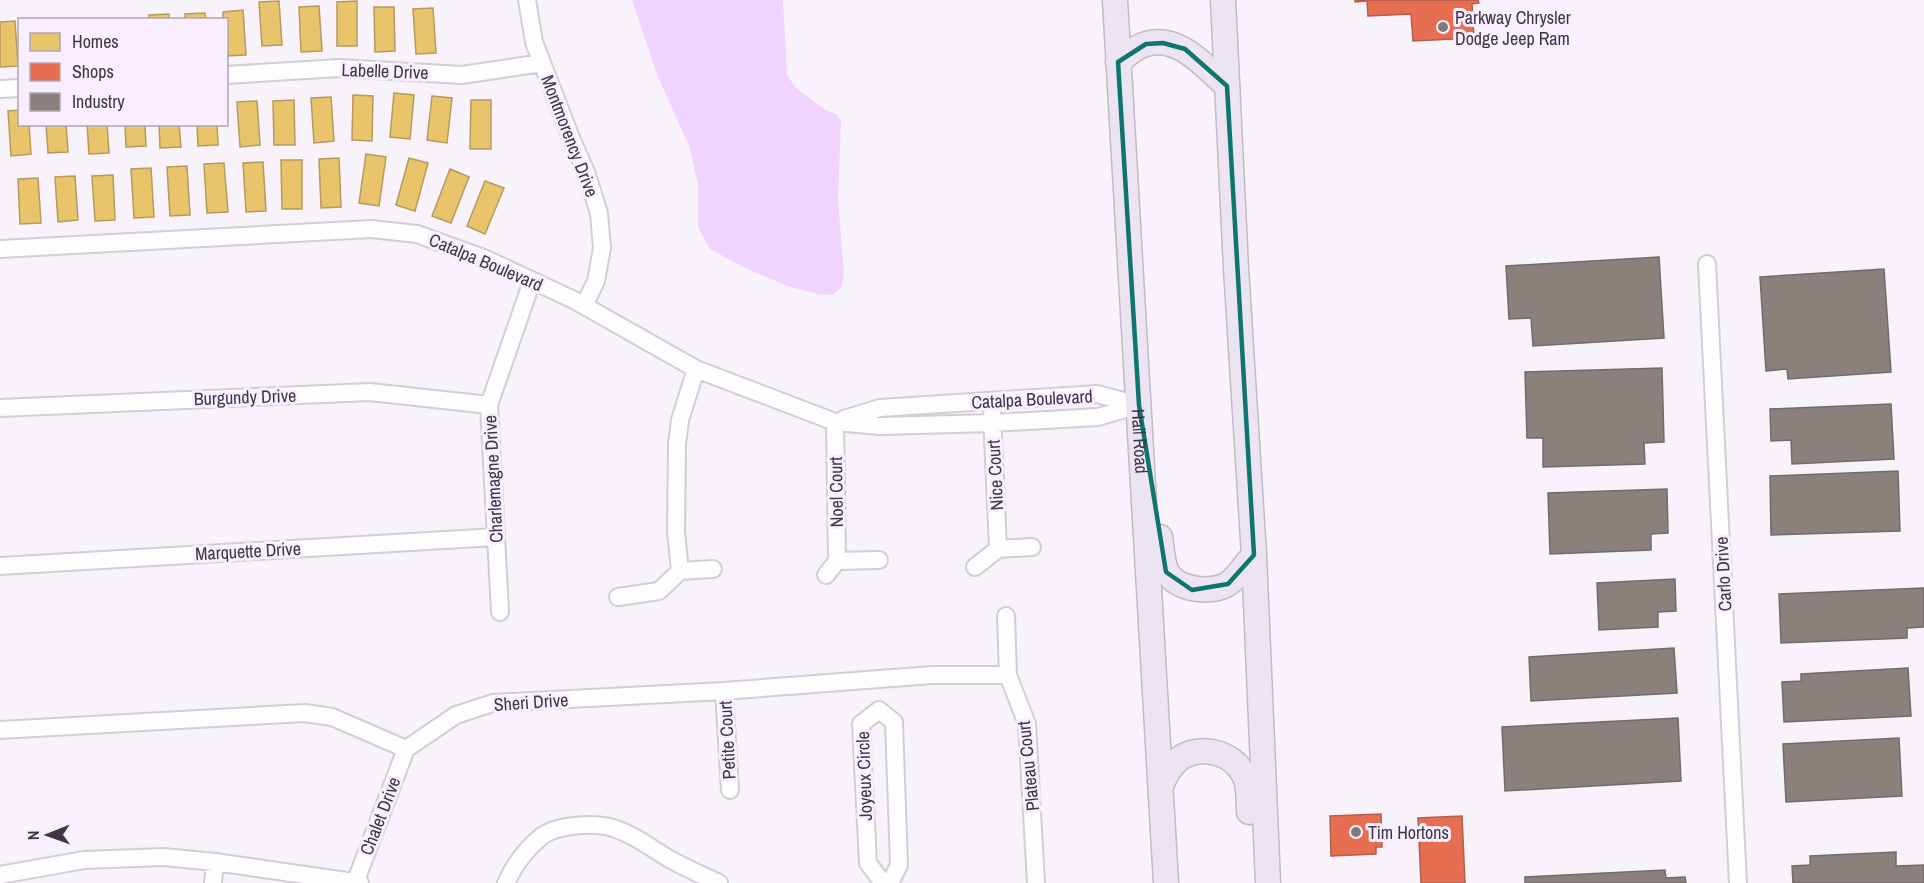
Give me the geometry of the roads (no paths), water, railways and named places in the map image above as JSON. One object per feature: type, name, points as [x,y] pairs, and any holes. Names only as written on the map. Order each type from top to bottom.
[{"type":"highway","name":"Hall Road","points":[[1115,0],[1166,883]]},
{"type":"highway","points":[[1223,0],[1254,555],[1268,883]]},
{"type":"highway","points":[[1118,62],[1146,44],[1163,43],[1185,49],[1227,86]]},
{"type":"highway","points":[[1139,405],[1166,572],[1192,590],[1208,589],[1228,584],[1254,555]]},
{"type":"highway","points":[[1161,786],[1169,770],[1179,760],[1190,754],[1205,751],[1218,753],[1237,765],[1248,783],[1251,883]]},
{"type":"street","name":"Montmorency Drive","points":[[527,0],[534,42],[586,172],[599,213],[602,248],[596,281],[584,306]]},
{"type":"street","name":"Labelle Drive","points":[[228,75],[339,69],[462,75],[542,63]]},
{"type":"street","points":[[0,90],[18,88]]},
{"type":"street","name":"Catalpa Boulevard","points":[[0,249],[371,229],[417,234],[486,259],[532,280],[584,306],[696,369],[835,422],[880,426],[992,423],[1098,417],[1139,405]]},
{"type":"street","name":"Carlo Drive","points":[[1707,264],[1738,883]]},
{"type":"street","name":"Charlemagne Drive","points":[[500,612],[489,405],[532,280]]},
{"type":"street","points":[[680,571],[676,532],[677,444],[680,420],[696,369]]},
{"type":"street","name":"Burgundy Drive","points":[[0,408],[370,392],[489,405]]},
{"type":"street","name":"Catalpa Boulevard","points":[[835,422],[880,408],[1097,394],[1139,405]]},
{"type":"street","name":"Nice Court","points":[[992,402],[998,549]]},
{"type":"street","name":"Noel Court","points":[[835,422],[837,561]]},
{"type":"street","name":"Marquette Drive","points":[[0,566],[496,537]]},
{"type":"street","points":[[975,567],[998,549],[1032,547]]},
{"type":"street","points":[[826,575],[837,561],[879,560]]},
{"type":"street","points":[[618,597],[659,591],[680,571],[713,569]]},
{"type":"street","name":"Plateau Court","points":[[1006,616],[1008,675],[1027,724],[1036,883]]},
{"type":"street","name":"Sheri Drive","points":[[406,749],[456,715],[493,703],[724,691],[932,675],[1008,675]]},
{"type":"street","name":"Petite Court","points":[[724,691],[730,790]]},
{"type":"street","name":"Joyeux Circle","points":[[883,883],[868,863],[861,724],[879,711],[894,722],[899,865],[890,883]]},
{"type":"street","points":[[0,730],[304,713],[332,717],[406,749]]},
{"type":"street","name":"Chalet Drive","points":[[357,883],[406,749]]},
{"type":"street","points":[[506,883],[514,865],[543,835],[570,826],[589,825],[611,827],[635,837],[673,861],[719,883]]},
{"type":"street","points":[[0,875],[84,860],[163,856],[357,883]]},
{"type":"street","points":[[213,883],[215,862]]},
{"type":"place","name":"Parkway Chrysler Dodge Jeep Ram","points":[[1443,27]]},
{"type":"place","name":"Tim Hortons","points":[[1356,832]]}]
